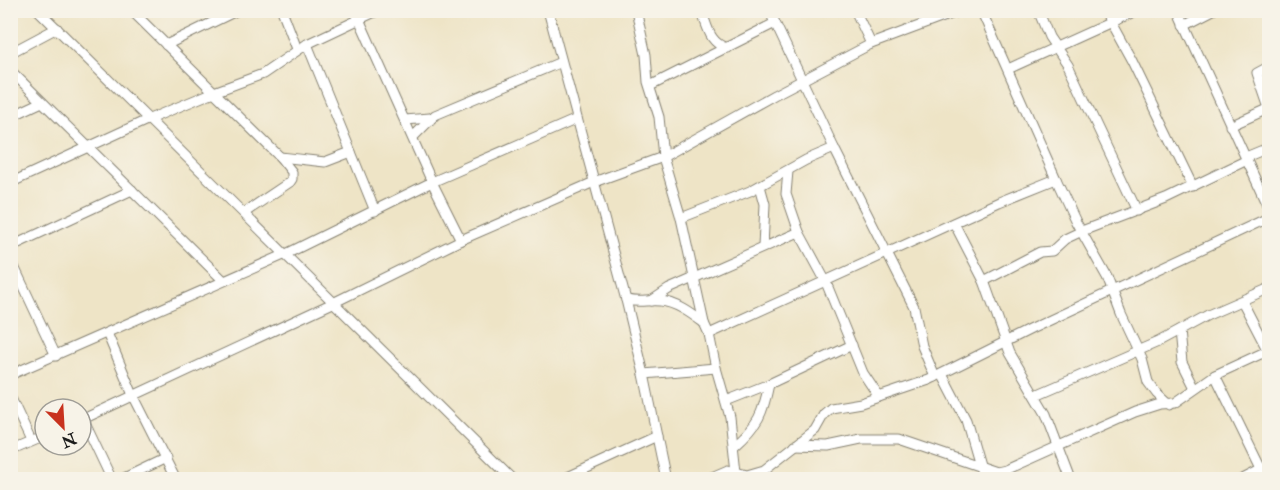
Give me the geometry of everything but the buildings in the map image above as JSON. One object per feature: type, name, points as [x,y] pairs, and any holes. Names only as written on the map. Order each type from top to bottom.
[{"type":"street","points":[[38,10],[513,480]]},
{"type":"street","points":[[131,10],[280,157],[292,172],[292,179],[244,213]]},
{"type":"street","points":[[166,45],[238,10]]},
{"type":"street","points":[[282,10],[297,49]]},
{"type":"street","points":[[10,183],[147,120],[263,74],[297,49],[357,15],[379,10]]},
{"type":"street","points":[[548,10],[626,300],[666,480]]},
{"type":"street","points":[[636,10],[650,86],[659,117],[663,157],[681,218],[704,323],[726,400],[735,445],[736,472]]},
{"type":"street","points":[[701,10],[713,41],[728,48]]},
{"type":"street","points":[[769,10],[834,148],[914,307],[920,339],[938,376],[966,420],[979,465],[986,480]]},
{"type":"street","points":[[855,10],[871,44]]},
{"type":"street","points":[[93,415],[335,302],[461,240],[594,182],[663,157],[871,44],[962,10]]},
{"type":"street","points":[[981,10],[1056,179],[1097,257],[1138,350],[1151,388],[1169,405]]},
{"type":"street","points":[[1038,10],[1049,37],[1075,77],[1137,211]]},
{"type":"street","points":[[1104,10],[1193,187]]},
{"type":"street","points":[[1008,69],[1138,10]]},
{"type":"street","points":[[1178,10],[1269,211]]},
{"type":"street","points":[[1184,25],[1213,10]]},
{"type":"street","points":[[357,15],[432,182],[461,240]]},
{"type":"street","points":[[650,86],[775,23]]},
{"type":"street","points":[[10,53],[57,28]]},
{"type":"street","points":[[307,44],[375,211]]},
{"type":"street","points":[[405,120],[430,118],[561,62]]},
{"type":"street","points":[[1230,126],[1269,108],[1257,73],[1269,66]]},
{"type":"street","points":[[10,70],[224,280]]},
{"type":"street","points":[[10,117],[42,102]]},
{"type":"street","points":[[413,137],[430,118]]},
{"type":"street","points":[[10,375],[286,254],[432,182],[577,118]]},
{"type":"street","points":[[984,281],[1040,252],[1052,251],[1065,239],[1082,231],[1193,187],[1269,147]]},
{"type":"street","points":[[681,218],[760,186],[834,148]]},
{"type":"street","points":[[280,157],[325,162],[351,152]]},
{"type":"street","points":[[788,171],[786,194],[799,232],[825,280],[863,374],[879,397]]},
{"type":"street","points":[[709,334],[999,202],[1056,179]]},
{"type":"street","points":[[760,186],[765,204],[763,247]]},
{"type":"street","points":[[10,247],[132,190]]},
{"type":"street","points":[[705,480],[726,470],[747,475],[764,470],[815,430],[828,410],[861,403],[938,376],[1269,217]]},
{"type":"street","points":[[954,223],[984,281],[1005,342],[1046,414],[1071,480]]},
{"type":"street","points":[[651,301],[660,294],[799,232]]},
{"type":"street","points":[[10,258],[56,356]]},
{"type":"street","points":[[1036,395],[1269,288]]},
{"type":"street","points":[[626,300],[642,303],[651,301],[669,303],[704,323]]},
{"type":"street","points":[[795,445],[828,446],[861,439],[899,439],[996,472],[1005,470],[1136,412],[1160,404],[1169,405],[1181,401],[1195,388],[1215,375],[1268,353],[1242,301]]},
{"type":"street","points":[[1179,331],[1182,362],[1195,388]]},
{"type":"street","points":[[107,333],[133,395],[176,480]]},
{"type":"street","points":[[726,400],[769,384],[852,345]]},
{"type":"street","points":[[644,374],[716,369]]},
{"type":"street","points":[[1215,375],[1265,467],[1241,480]]},
{"type":"street","points":[[735,445],[758,423],[766,404],[769,384]]},
{"type":"street","points":[[10,396],[31,441],[10,451]]},
{"type":"street","points":[[561,480],[657,436]]},
{"type":"street","points":[[93,442],[112,480]]},
{"type":"street","points":[[120,480],[166,458]]}]
